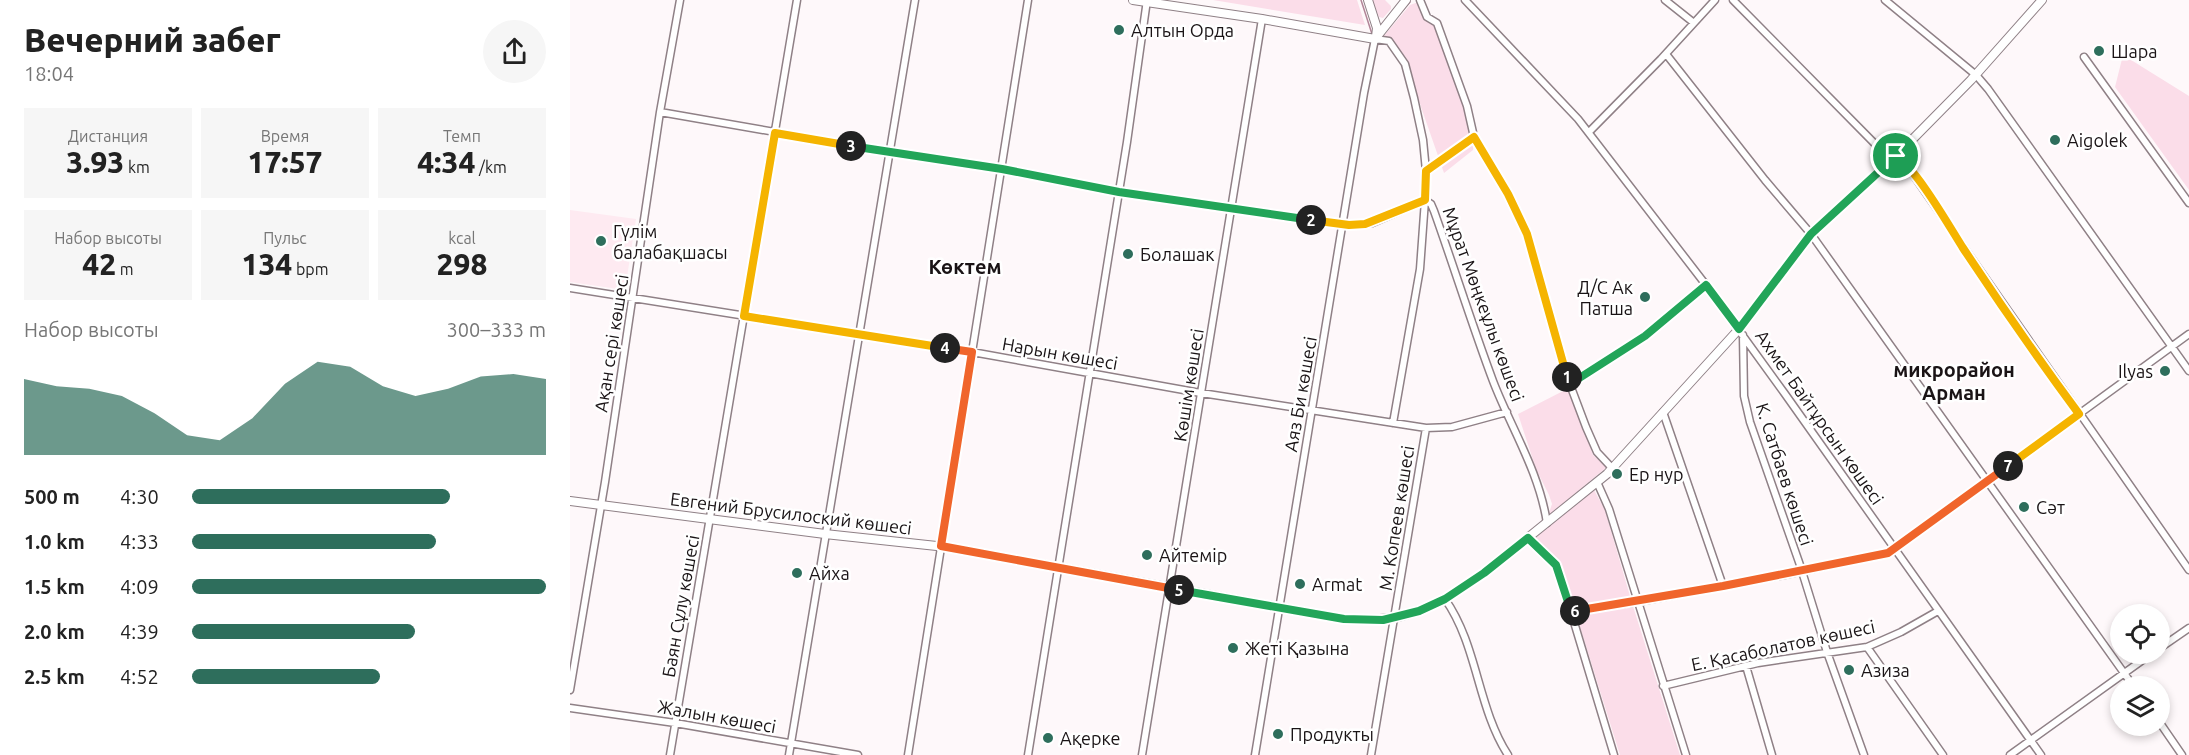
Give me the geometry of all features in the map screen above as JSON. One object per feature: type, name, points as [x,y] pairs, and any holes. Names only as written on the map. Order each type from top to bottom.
[{"type":"main road","points":[[1133,0],[1375,39]]},
{"type":"main road","points":[[1368,0],[1377,28],[1375,39]]},
{"type":"main road","points":[[1375,39],[1406,0]]},
{"type":"main road","name":"Евгений Брусилоский көшесі","points":[[570,501],[825,534],[941,546],[1354,620],[1395,618],[1419,611],[1445,599],[1484,573],[1612,468],[1741,332],[1811,234],[1896,156],[1976,75],[2042,0]]},
{"type":"main road","points":[[1374,21],[1386,26]]},
{"type":"street","name":"Ақан сері көшесі","points":[[570,690],[601,505],[660,112],[680,0]]},
{"type":"street","name":"Баян Сұлу көшесі","points":[[670,755],[797,0]]},
{"type":"street","points":[[789,755],[915,0]]},
{"type":"street","points":[[908,755],[1029,0]]},
{"type":"street","points":[[1420,0],[1427,17],[1437,23],[1454,64],[1474,137],[1508,194],[1527,234],[1563,366],[1597,452],[1612,468]]},
{"type":"street","name":"Ахмет Байтұрсын көшесі","points":[[1465,0],[1589,132],[1706,285],[2041,755]]},
{"type":"street","points":[[1665,0],[1694,23]]},
{"type":"street","points":[[1589,132],[1666,54],[1715,0]]},
{"type":"street","points":[[1733,0],[1882,151],[1896,156],[1905,163],[2189,570]]},
{"type":"street","points":[[1887,0],[1976,75],[1988,89],[2189,371]]},
{"type":"street","points":[[1028,755],[1119,192],[1147,1]]},
{"type":"street","name":"Көшім көшесі","points":[[1142,755],[1262,19]]},
{"type":"street","name":"Мұрат Мөңкеұлы көшесі","points":[[1375,39],[1389,41],[1405,64],[1423,140],[1426,171],[1425,200],[1431,204],[1434,211],[1494,383],[1534,472],[1547,523]]},
{"type":"street","name":"Аяз Би көшесі","points":[[1255,755],[1375,39]]},
{"type":"street","points":[[1666,54],[1765,180],[1811,234],[2126,676]]},
{"type":"street","points":[[2084,57],[2189,204]]},
{"type":"street","points":[[660,112],[775,133],[1002,169],[1119,192],[1343,225],[1372,222],[1425,200],[1420,269],[1394,423]]},
{"type":"street","points":[[1426,171],[1474,137]]},
{"type":"street","points":[[1570,384],[1645,336],[1706,285]]},
{"type":"street","name":"Нарын көшесі","points":[[570,288],[1426,428],[1452,427],[1507,412]]},
{"type":"street","name":"К. Сатбаев көшесі","points":[[1741,332],[1743,380],[1748,416],[1864,755]]},
{"type":"street","points":[[1571,611],[1637,602],[1888,553],[1893,547],[2189,334]]},
{"type":"street","points":[[1663,412],[1723,586]]},
{"type":"street","name":"М. Копеев көшесі","points":[[1371,755],[1426,428]]},
{"type":"street","points":[[1597,482],[1609,509],[1686,755]]},
{"type":"street","points":[[1528,538],[1556,565],[1612,754]]},
{"type":"street","points":[[1445,599],[1457,618],[1465,638],[1496,737],[1508,755]]},
{"type":"street","name":"Е. Қасаболатов көшесі","points":[[1663,686],[1746,666],[1867,647],[1901,632],[1938,611]]},
{"type":"street","points":[[2170,641],[2189,628]]},
{"type":"street","points":[[1867,647],[1943,755]]},
{"type":"street","points":[[2010,755],[2137,664]]},
{"type":"street","points":[[1746,666],[1772,755]]},
{"type":"street","name":"Жалын көшесі","points":[[570,708],[675,723],[858,755]]},
{"type":"street","points":[[2169,736],[2182,755]]},
{"type":"shaded area","points":[[1213,0],[1357,0],[1365,25]]},
{"type":"shaded area","points":[[1372,0],[1385,0],[1391,6],[1383,18],[1379,17]]},
{"type":"shaded area","points":[[1421,1],[1427,17],[1437,23],[1453,64],[1474,137],[1473,150],[1444,173],[1407,59],[1391,38],[1383,37],[1410,5]]},
{"type":"shaded area","points":[[2123,55],[2189,96],[2189,190],[2115,87]]},
{"type":"shaded area","name":"Гүлім балабақшасы","points":[[570,210],[636,219],[625,290],[570,282]]},
{"type":"shaded area","points":[[1569,388],[1593,455],[1607,467],[1548,516],[1552,504],[1536,469],[1518,414]]},
{"type":"shaded area","points":[[1594,490],[1605,510],[1680,755],[1620,755],[1560,563],[1535,537]]},
{"type":"waterway","points":[[1361,0],[1372,34]]},
{"type":"waterway","points":[[1398,16],[1410,2]]},
{"type":"place","name":"Алтын Орда","points":[[1119,30]]},
{"type":"place","name":"Шара","points":[[2099,51]]},
{"type":"place","name":"Aigolek","points":[[2055,140]]},
{"type":"place","name":"Гүлім балабақшасы","points":[[601,241]]},
{"type":"place","name":"Болашак","points":[[1128,254]]},
{"type":"place","name":"Д/С Ак Патша","points":[[1645,297]]},
{"type":"place","name":"Ilyas","points":[[2165,371]]},
{"type":"place","name":"Ер нур","points":[[1617,474]]},
{"type":"place","name":"Сәт","points":[[2024,507]]},
{"type":"place","name":"Айтемір","points":[[1147,555]]},
{"type":"place","name":"Айха","points":[[797,573]]},
{"type":"place","name":"Armat","points":[[1300,584]]},
{"type":"place","name":"Жеті Қазына","points":[[1233,648]]},
{"type":"place","name":"Азиза","points":[[1849,670]]},
{"type":"place","name":"Продукты","points":[[1278,734]]},
{"type":"place","name":"Ақерке","points":[[1048,738]]},
{"type":"district","name":"Көктем","points":[[965,266]]},
{"type":"district","name":"микрорайон Арман","points":[[1954,380]]},
{"type":"route","points":[[775,133],[1002,169],[1119,192],[1343,225],[1372,222],[1425,200],[1426,171],[1474,137],[1508,194],[1527,234],[1570,384],[1645,336],[1706,285],[1739,329],[1811,234],[1896,156],[1905,163],[1929,195],[2079,414],[1893,547],[1888,553],[1637,602],[1571,611],[1556,565],[1528,538],[1484,573],[1445,599],[1419,611],[1383,620],[1344,619],[1278,608],[941,546],[972,352],[744,316],[775,133]]}]
